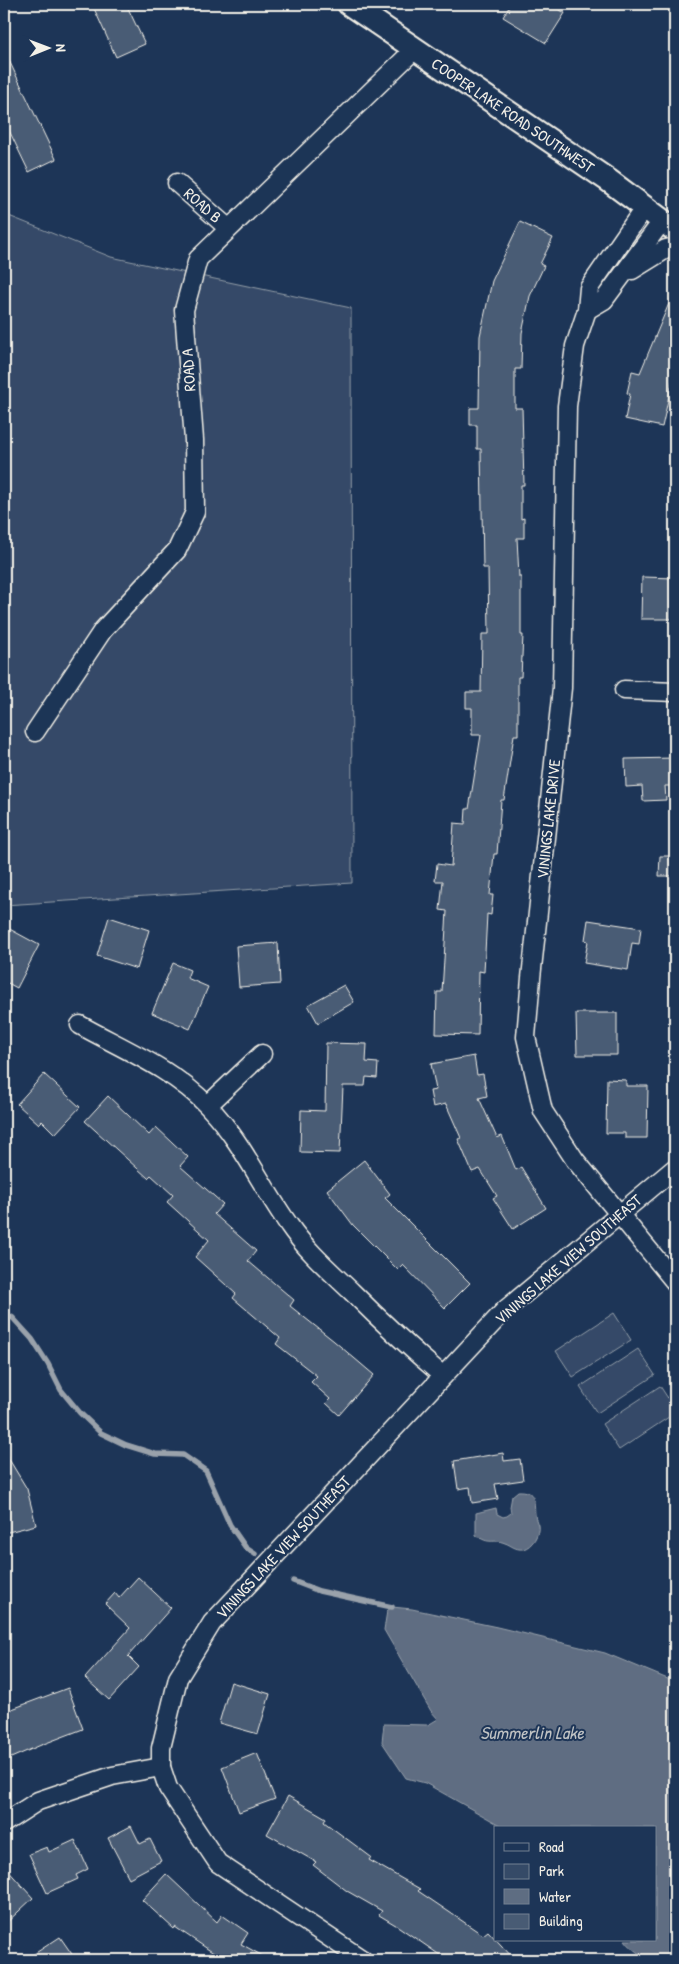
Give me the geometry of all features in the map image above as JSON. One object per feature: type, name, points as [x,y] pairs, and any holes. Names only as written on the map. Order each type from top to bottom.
[{"type":"street","name":"COOPER LAKE ROAD SOUTHWEST","points":[[349,4],[608,180],[669,225]]},
{"type":"street","name":"ROAD A","points":[[35,732],[103,630],[177,550],[195,512],[194,440],[184,310],[198,258],[415,49]]},
{"type":"street","name":"ROAD B","points":[[178,183],[228,228]]},
{"type":"street","name":"VININGS LAKE DRIVE","points":[[645,208],[589,288],[587,310],[575,346],[567,406],[562,688],[526,1038],[543,1111],[576,1160],[675,1282]]},
{"type":"street","points":[[587,310],[604,300],[621,277],[669,225]]},
{"type":"street","points":[[621,277],[666,249],[675,247]]},
{"type":"street","points":[[624,690],[675,692]]},
{"type":"street","points":[[80,1025],[155,1066],[208,1105],[250,1161],[288,1225],[312,1255],[404,1344],[444,1376]]},
{"type":"street","points":[[208,1105],[262,1054]]},
{"type":"street","name":"VININGS LAKE VIEW SOUTHEAST","points":[[363,1960],[218,1863],[168,1788],[161,1767],[161,1748],[178,1678],[212,1623],[505,1310],[675,1168]]},
{"type":"street","points":[[4,1823],[38,1801],[112,1776],[161,1767]]},
{"type":"green space","points":[[4,214],[111,257],[351,308],[352,883],[4,905]]},
{"type":"green space","points":[[614,1313],[631,1340],[573,1377],[556,1351]]},
{"type":"green space","points":[[638,1349],[655,1375],[597,1413],[580,1387]]},
{"type":"green space","points":[[660,1386],[675,1409],[675,1413],[619,1450],[602,1424]]},
{"type":"water","points":[[518,1491],[528,1492],[533,1497],[538,1529],[537,1536],[532,1543],[526,1548],[518,1549],[501,1542],[485,1540],[476,1535],[476,1513],[496,1508],[497,1514],[503,1517],[507,1516],[511,1513],[512,1496]]},
{"type":"water","name":"Summerlin Lake","points":[[392,1607],[412,1609],[605,1653],[675,1682],[675,1960],[647,1957],[636,1951],[627,1942],[656,1942],[656,1826],[501,1826],[425,1783],[406,1778],[382,1742],[384,1724],[428,1725],[438,1719],[431,1711],[384,1630],[387,1611]]},
{"type":"building","points":[[92,4],[126,4],[145,44],[116,57]]},
{"type":"building","points":[[511,4],[550,4],[565,13],[546,43],[503,17]]},
{"type":"building","points":[[4,50],[56,159],[29,172],[4,120]]},
{"type":"building","points":[[520,222],[553,238],[540,264],[544,266],[530,296],[522,333],[521,369],[515,369],[515,408],[522,408],[524,485],[521,485],[521,519],[524,518],[524,538],[517,538],[519,577],[521,577],[521,635],[523,635],[521,677],[518,677],[518,735],[514,735],[504,800],[501,800],[497,854],[494,854],[490,895],[493,895],[491,915],[487,914],[484,972],[479,971],[478,1035],[436,1034],[437,992],[442,992],[447,911],[440,910],[443,881],[435,881],[437,864],[451,866],[454,823],[465,824],[466,809],[469,809],[481,735],[472,735],[472,708],[466,708],[466,692],[481,692],[482,634],[489,634],[488,568],[483,568],[481,449],[477,449],[477,425],[470,425],[470,408],[479,408],[480,336],[492,281]]},
{"type":"building","points":[[675,289],[675,369],[662,427],[625,419],[630,394],[627,393],[632,371],[640,373]]},
{"type":"building","points":[[642,577],[675,578],[675,599],[672,599],[672,619],[641,619]]},
{"type":"building","points":[[675,758],[675,786],[665,786],[666,800],[643,801],[642,786],[626,787],[625,759]]},
{"type":"building","points":[[660,856],[675,856],[675,876],[659,876]]},
{"type":"building","points":[[109,917],[149,930],[137,969],[97,956]]},
{"type":"building","points":[[588,920],[641,928],[639,944],[632,943],[628,970],[584,963],[588,941],[585,940]]},
{"type":"building","points":[[4,926],[39,945],[17,988],[4,981]]},
{"type":"building","points":[[278,943],[280,984],[239,987],[236,946]]},
{"type":"building","points":[[173,963],[190,970],[187,978],[208,987],[190,1029],[152,1013]]},
{"type":"building","points":[[344,985],[354,1002],[318,1023],[308,1005]]},
{"type":"building","points":[[576,1013],[617,1013],[617,1055],[577,1055]]},
{"type":"building","points":[[326,1043],[367,1044],[366,1062],[378,1063],[377,1078],[366,1077],[365,1086],[343,1086],[340,1153],[300,1152],[301,1110],[325,1111]]},
{"type":"building","points":[[474,1056],[477,1075],[483,1074],[487,1096],[479,1098],[497,1138],[502,1136],[516,1170],[521,1167],[546,1208],[513,1229],[493,1198],[497,1196],[480,1169],[472,1172],[458,1139],[461,1138],[446,1104],[433,1107],[430,1091],[436,1090],[431,1064]]},
{"type":"building","points":[[44,1074],[80,1107],[55,1134],[42,1121],[39,1124],[17,1104]]},
{"type":"building","points":[[607,1079],[626,1080],[626,1086],[648,1086],[647,1138],[625,1138],[625,1133],[606,1133]]},
{"type":"building","points":[[108,1096],[149,1135],[156,1127],[188,1157],[180,1166],[223,1204],[214,1214],[256,1251],[248,1261],[294,1300],[290,1306],[374,1375],[339,1415],[326,1403],[330,1399],[311,1382],[317,1376],[276,1344],[280,1338],[233,1298],[236,1294],[195,1257],[209,1240],[167,1202],[173,1195],[151,1175],[148,1178],[85,1121]]},
{"type":"building","points":[[364,1160],[390,1194],[385,1198],[470,1283],[445,1308],[403,1265],[398,1270],[353,1225],[327,1190]]},
{"type":"building","points":[[4,1451],[27,1489],[36,1525],[4,1533]]},
{"type":"building","points":[[503,1453],[504,1461],[520,1459],[523,1480],[495,1484],[498,1499],[472,1503],[470,1487],[458,1489],[454,1461]]},
{"type":"building","points":[[138,1577],[171,1608],[128,1656],[139,1667],[109,1700],[85,1678],[130,1628],[105,1604],[115,1593],[119,1598]]},
{"type":"building","points":[[231,1682],[270,1694],[258,1734],[219,1723]]},
{"type":"building","points":[[68,1688],[83,1729],[4,1761],[4,1712]]},
{"type":"building","points":[[257,1753],[275,1799],[239,1812],[222,1767]]},
{"type":"building","points":[[288,1796],[326,1818],[324,1822],[371,1857],[369,1860],[420,1889],[418,1891],[483,1935],[488,1931],[494,1937],[494,1942],[498,1942],[515,1960],[447,1960],[379,1915],[382,1911],[347,1891],[313,1865],[316,1862],[267,1834]]},
{"type":"building","points":[[131,1826],[140,1844],[150,1839],[161,1861],[129,1878],[108,1838]]},
{"type":"building","points":[[75,1840],[88,1869],[76,1875],[78,1879],[47,1893],[29,1854],[47,1847],[49,1852]]},
{"type":"building","points":[[4,1866],[33,1898],[4,1925]]},
{"type":"building","points":[[166,1874],[217,1922],[222,1915],[248,1933],[241,1944],[270,1960],[224,1960],[175,1927],[174,1929],[142,1900]]},
{"type":"building","points":[[60,1937],[76,1960],[25,1960]]},
{"type":"waterway","points":[[4,1313],[13,1318],[32,1339],[48,1364],[61,1390],[80,1413],[101,1433],[126,1445],[155,1454],[183,1455],[206,1471],[230,1525],[246,1548],[255,1554]]},
{"type":"waterway","points":[[293,1581],[319,1591],[392,1607]]}]
